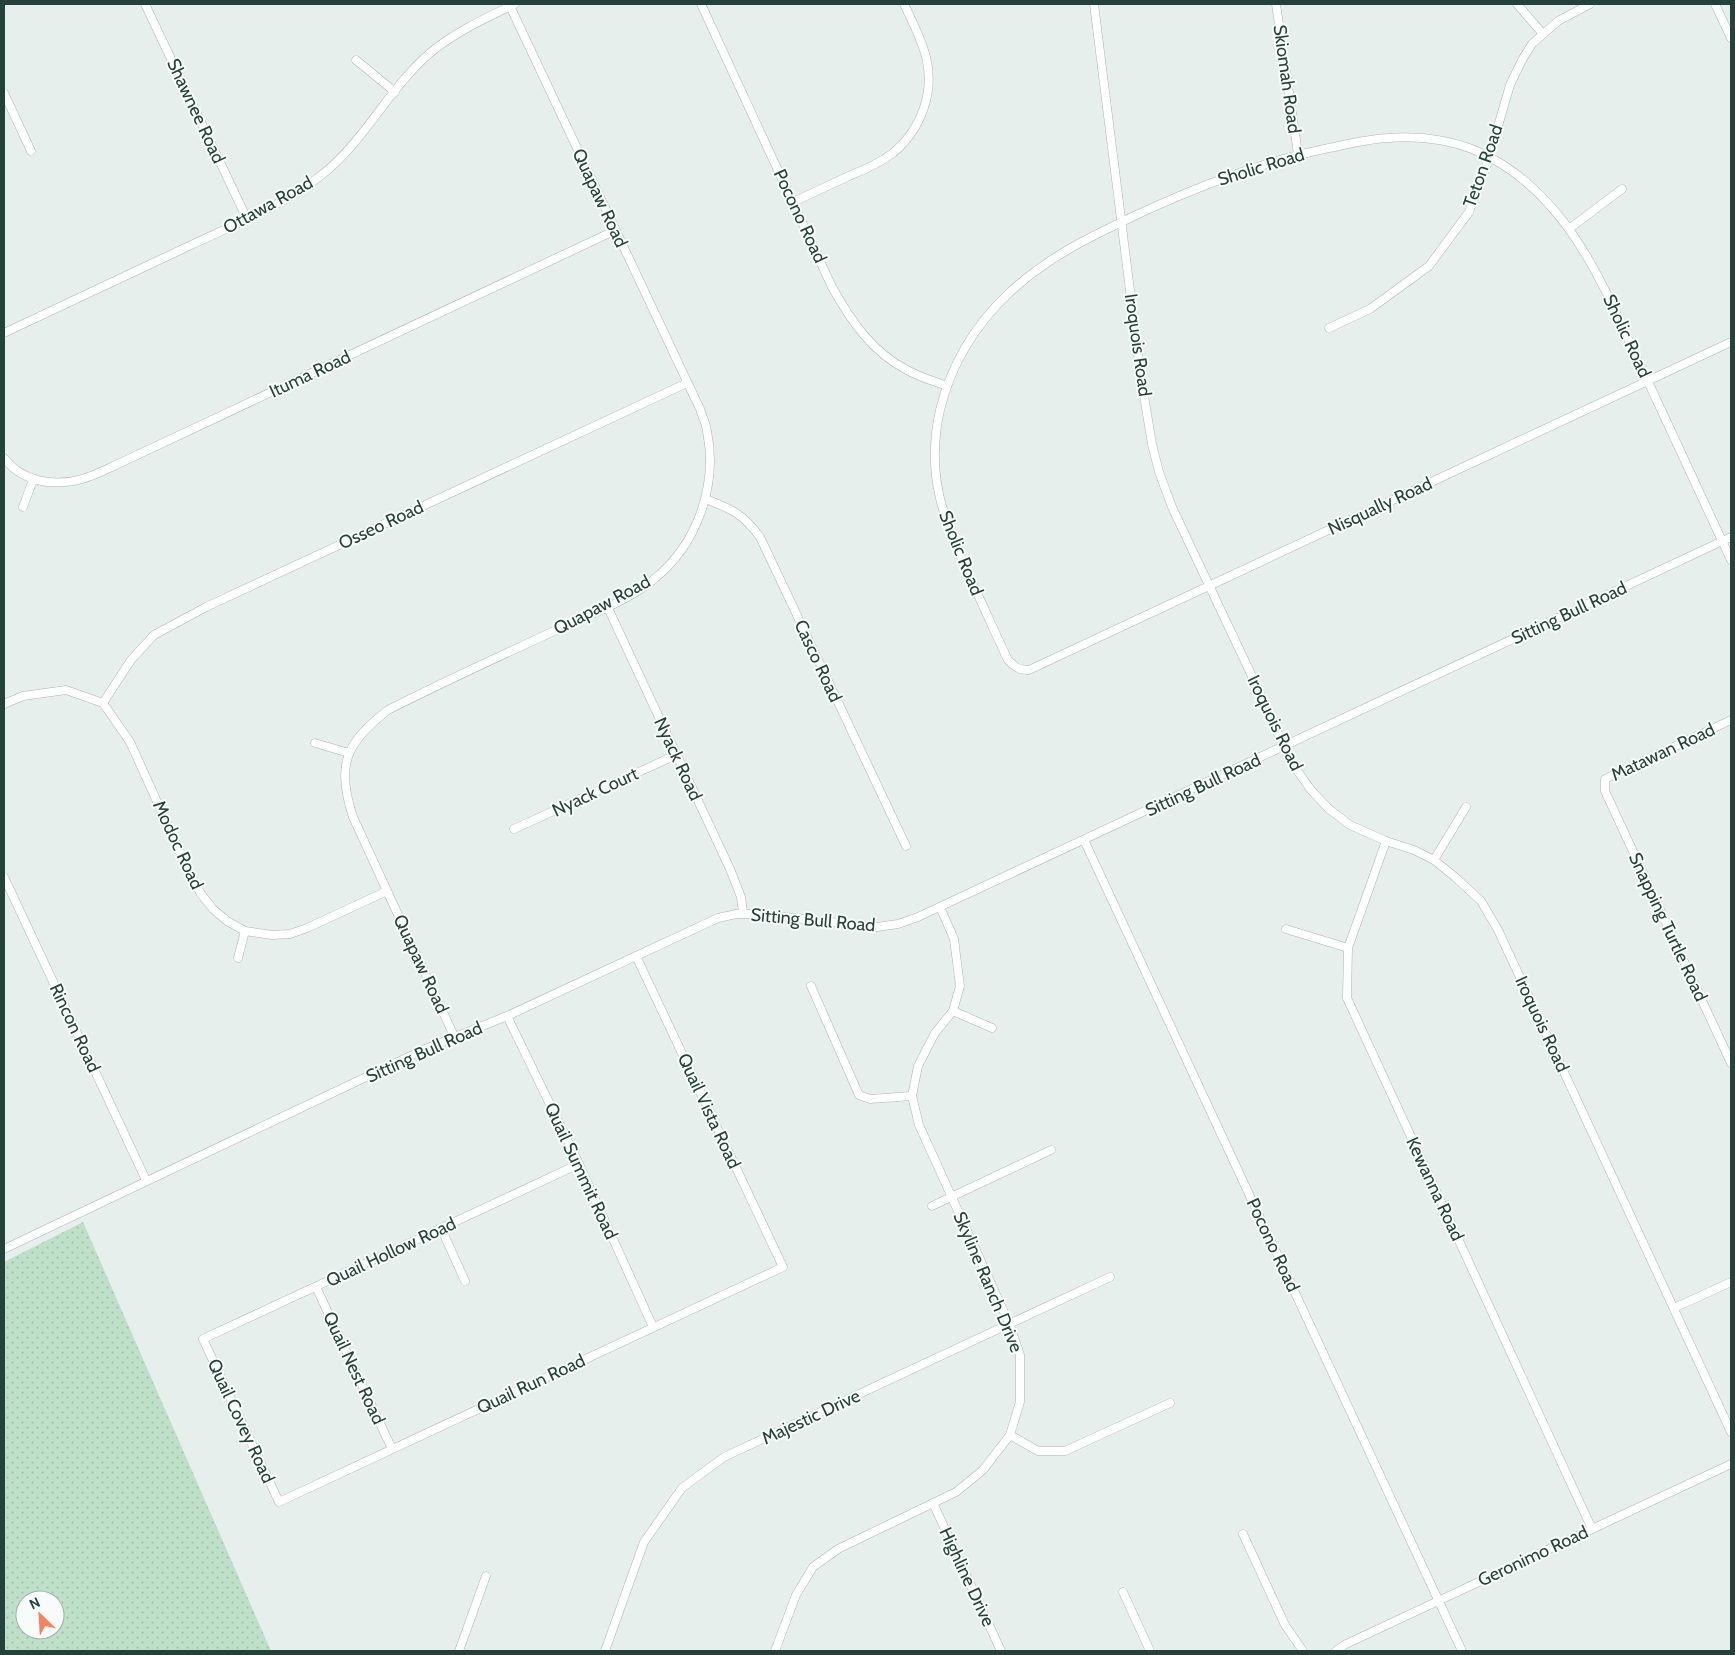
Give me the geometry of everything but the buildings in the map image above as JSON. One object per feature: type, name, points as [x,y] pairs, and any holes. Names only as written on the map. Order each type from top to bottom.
[{"type":"street","name":"Shawnee Road","points":[[146,4],[247,219]]},
{"type":"street","name":"Pocono Road","points":[[701,4],[832,287],[845,311],[864,337],[882,353],[907,370],[947,386]]},
{"type":"street","points":[[793,202],[868,168],[892,154],[918,123],[927,97],[929,78],[926,57],[920,38],[904,4]]},
{"type":"street","name":"Iroquois Road","points":[[1094,4],[1141,378],[1152,444],[1159,472],[1172,507],[1284,747],[1296,769],[1311,790],[1329,809],[1350,825],[1386,841],[1414,850],[1434,860],[1455,876],[1480,901],[1498,930],[1731,1432]]},
{"type":"street","name":"Skiomah Road","points":[[1276,4],[1298,154]]},
{"type":"street","points":[[1517,4],[1542,34]]},
{"type":"street","name":"Teton Road","points":[[1329,328],[1370,309],[1429,266],[1469,212],[1489,156],[1510,85],[1532,44],[1558,21],[1590,4]]},
{"type":"street","points":[[1715,4],[1731,38]]},
{"type":"street","name":"Ottawa Road","points":[[4,333],[247,219],[294,194],[320,176],[341,158],[413,70],[430,53],[454,36],[511,5]]},
{"type":"street","name":"Quapaw Road","points":[[454,1036],[353,817],[345,790],[345,773],[349,753],[359,735],[388,710],[607,606],[653,581],[671,563],[698,522],[706,499],[710,452],[707,429],[687,383],[511,5]]},
{"type":"street","points":[[356,60],[395,92]]},
{"type":"street","points":[[4,93],[31,151]]},
{"type":"street","name":"Sholic Road","points":[[1029,670],[1014,667],[1008,660],[949,530],[942,510],[937,485],[934,460],[935,438],[940,412],[947,386],[958,359],[972,335],[1007,295],[1029,275],[1060,253],[1091,236],[1222,178],[1298,154],[1387,138],[1413,137],[1449,143],[1489,156],[1525,180],[1547,202],[1569,229],[1596,272],[1731,560]]},
{"type":"street","points":[[1569,229],[1622,189]]},
{"type":"street","name":"Ituma Road","points":[[4,458],[8,464],[33,480],[64,483],[83,479],[616,230]]},
{"type":"street","name":"Nisqually Road","points":[[1029,670],[1731,342]]},
{"type":"street","name":"Osseo Road","points":[[103,703],[131,660],[154,635],[206,607],[687,383]]},
{"type":"street","points":[[23,507],[33,480]]},
{"type":"street","name":"Casco Road","points":[[706,499],[730,508],[748,520],[760,537],[906,846]]},
{"type":"street","name":"Sitting Bull Road","points":[[4,1249],[146,1180],[454,1036],[507,1016],[708,922],[728,915],[743,913],[770,914],[877,927],[903,922],[940,907],[1731,537]]},
{"type":"street","name":"Nyack Road","points":[[607,606],[730,869],[741,897],[743,913]]},
{"type":"street","points":[[4,704],[22,696],[66,690],[103,703]]},
{"type":"street","name":"Modoc Road","points":[[103,703],[130,742],[189,872],[201,894],[213,909],[227,921],[245,932],[272,935],[290,934],[387,891]]},
{"type":"street","name":"Matawan Road","points":[[1606,791],[1605,779],[1730,722]]},
{"type":"street","points":[[315,743],[349,753]]},
{"type":"street","name":"Nyack Court","points":[[514,830],[676,754]]},
{"type":"street","name":"Snapping Turtle Road","points":[[1606,791],[1731,1063]]},
{"type":"street","points":[[1434,860],[1466,807]]},
{"type":"street","name":"Pocono Road","points":[[1084,840],[1462,1651]]},
{"type":"street","name":"Kewanna Road","points":[[1386,841],[1348,948],[1348,998],[1592,1529]]},
{"type":"street","name":"Rincon Road","points":[[4,877],[146,1180]]},
{"type":"street","name":"Skyline Ranch Drive","points":[[775,1651],[796,1594],[814,1567],[838,1549],[956,1492],[983,1470],[1010,1435],[1020,1402],[1020,1355],[1009,1323],[919,1125],[912,1096],[918,1066],[935,1033],[953,1011],[960,986],[954,939],[940,907]]},
{"type":"street","points":[[1286,929],[1348,948]]},
{"type":"street","points":[[238,958],[245,932]]},
{"type":"street","name":"Quail Vista Road","points":[[636,956],[783,1267]]},
{"type":"street","points":[[811,986],[860,1095],[870,1100],[912,1096]]},
{"type":"street","points":[[953,1011],[992,1028]]},
{"type":"street","name":"Quail Summit Road","points":[[507,1016],[653,1327]]},
{"type":"street","points":[[932,1206],[1051,1150]]},
{"type":"street","name":"Quail Hollow Road","points":[[203,1339],[578,1164]]},
{"type":"street","points":[[441,1228],[465,1282]]},
{"type":"street","name":"Quail Run Road","points":[[279,1502],[783,1267]]},
{"type":"street","name":"Majestic Drive","points":[[605,1651],[644,1542],[682,1488],[724,1457],[1110,1277]]},
{"type":"street","points":[[1674,1308],[1731,1282]]},
{"type":"street","name":"Quail Nest Road","points":[[316,1287],[392,1449]]},
{"type":"street","name":"Quail Covey Road","points":[[203,1339],[279,1502]]},
{"type":"street","points":[[1010,1435],[1038,1451],[1065,1451],[1170,1402]]},
{"type":"street","name":"Geronimo Road","points":[[1336,1651],[1344,1645],[1731,1464]]},
{"type":"street","name":"Highline Drive","points":[[932,1503],[1001,1651]]},
{"type":"street","points":[[1243,1534],[1285,1625],[1304,1651]]},
{"type":"street","points":[[459,1651],[486,1576]]},
{"type":"street","points":[[1122,1592],[1150,1651]]},
{"type":"green space","points":[[83,1222],[271,1651],[4,1651],[4,1262]]}]
